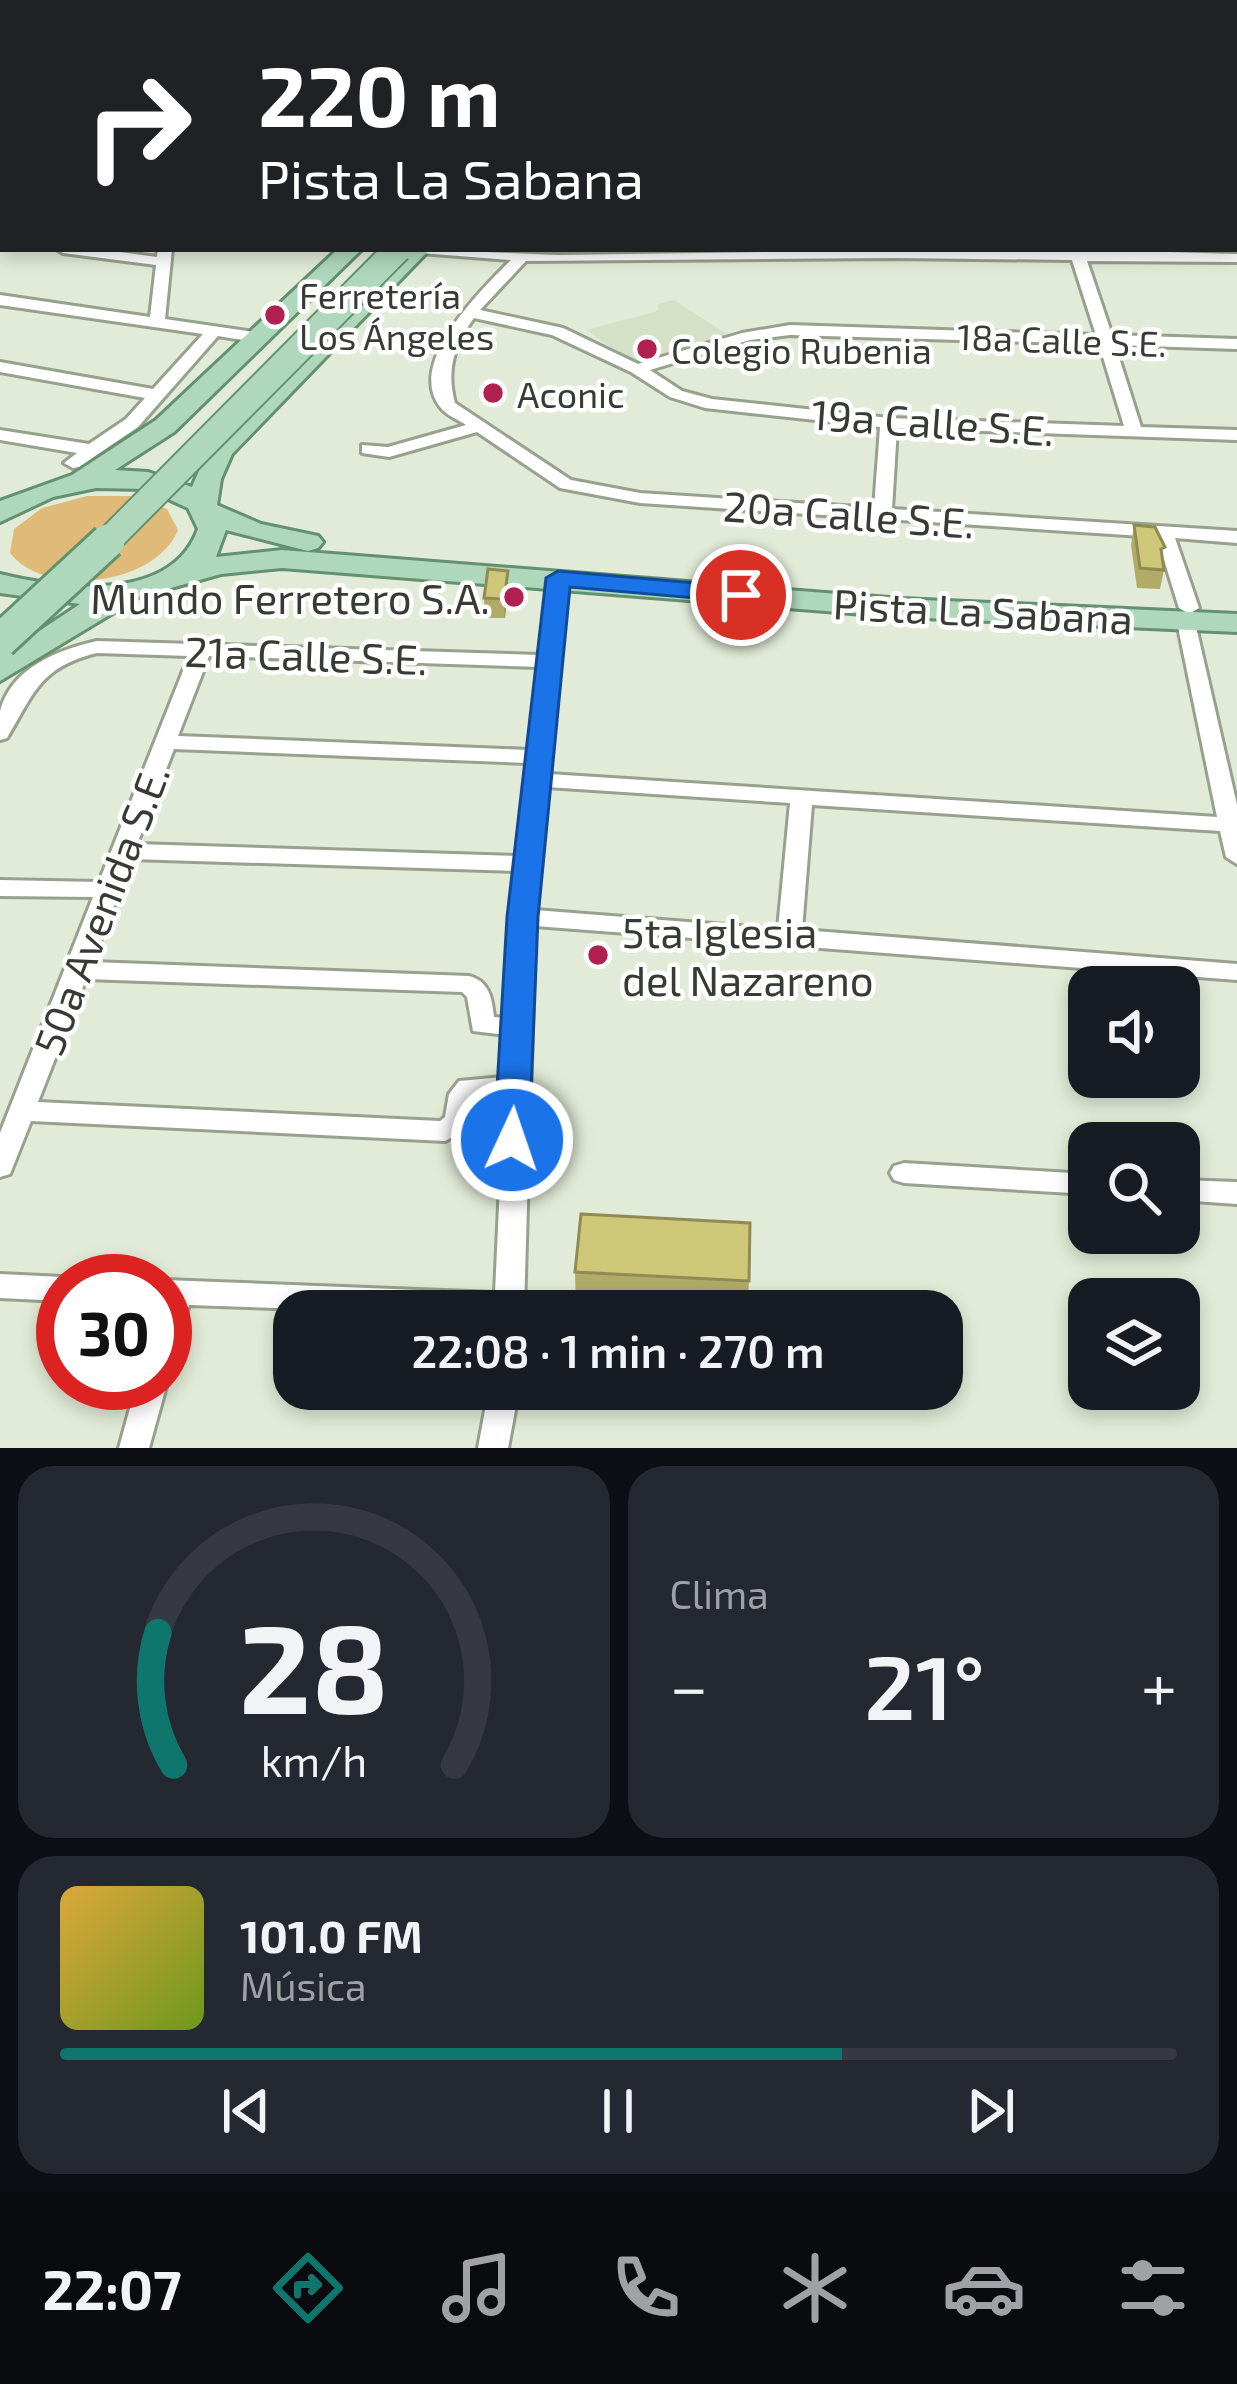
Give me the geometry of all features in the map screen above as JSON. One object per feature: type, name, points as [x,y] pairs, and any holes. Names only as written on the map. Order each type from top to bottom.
[{"type":"main road","points":[[0,514],[108,466],[165,426],[348,252]]},
{"type":"main road","points":[[0,616],[368,252]]},
{"type":"main road","points":[[0,641],[82,568],[395,252]]},
{"type":"main road","points":[[0,671],[86,613],[189,564],[207,544],[212,530],[205,509],[207,479],[220,452],[416,252]]},
{"type":"main road","name":"Pista La Sabana","points":[[41,492],[85,482],[141,481],[178,490],[242,527],[293,541],[899,596],[1188,615],[1237,623]]},
{"type":"main road","name":"Pista La Sabana","points":[[153,583],[219,565],[283,559],[902,608],[1188,615],[1237,609]]},
{"type":"main road","points":[[0,584],[28,594],[70,598],[153,583]]},
{"type":"street","points":[[106,252],[164,256],[157,323]]},
{"type":"street","points":[[453,252],[521,258],[1078,252],[1237,258]]},
{"type":"street","points":[[1078,252],[1135,433]]},
{"type":"street","points":[[521,258],[471,314],[557,332],[637,369]]},
{"type":"street","points":[[0,300],[261,338]]},
{"type":"street","name":"20a Calle S.E.","points":[[471,314],[440,360],[438,385],[447,405],[566,484],[640,498],[1237,537]]},
{"type":"street","name":"18a Calle S.E.","points":[[637,369],[748,335],[790,330],[1237,344]]},
{"type":"street","points":[[73,463],[132,423],[214,331]]},
{"type":"street","points":[[0,368],[158,395]]},
{"type":"street","name":"19a Calle S.E.","points":[[637,369],[676,394],[711,404],[889,423],[1237,435]]},
{"type":"street","points":[[881,516],[889,423]]},
{"type":"street","points":[[368,449],[389,452],[480,426]]},
{"type":"street","points":[[0,435],[93,450]]},
{"type":"street","points":[[1165,535],[1188,615],[1237,857]]},
{"type":"street","points":[[509,1290],[523,917],[558,578]]},
{"type":"street","name":"21a Calle S.E.","points":[[0,734],[21,687],[66,653],[97,647],[547,662]]},
{"type":"street","name":"50a Avenida S.E.","points":[[0,1167],[201,651]]},
{"type":"street","points":[[165,742],[537,768],[801,800],[1231,825]]},
{"type":"street","points":[[789,938],[801,800]]},
{"type":"street","points":[[123,851],[528,864]]},
{"type":"street","points":[[0,888],[108,890]]},
{"type":"street","points":[[523,917],[1237,972]]},
{"type":"street","points":[[76,970],[469,984],[477,988],[482,1024],[517,1027]]},
{"type":"street","points":[[22,1111],[445,1131],[458,1122],[462,1094],[468,1088],[514,1086]]},
{"type":"street","points":[[904,1173],[1068,1183]]},
{"type":"street","points":[[1200,1191],[1237,1193]]},
{"type":"street","points":[[0,1286],[36,1287]]},
{"type":"street","points":[[192,1294],[273,1297]]},
{"type":"street","points":[[134,1448],[145,1410]]},
{"type":"street","points":[[493,1448],[500,1410]]},
{"type":"shaded area","points":[[674,300],[728,335],[632,362],[586,330],[658,311],[658,304]]},
{"type":"shaded area","points":[[87,496],[134,496],[167,509],[178,530],[166,549],[148,563],[99,579],[48,577],[10,553],[14,529],[42,508]]},
{"type":"building","points":[[1134,525],[1155,527],[1165,547],[1161,549],[1164,570],[1140,568]]},
{"type":"building","points":[[488,569],[508,571],[504,599],[484,598]]},
{"type":"building","points":[[581,1214],[750,1223],[749,1281],[575,1272]]},
{"type":"place","name":"Ferretería Los Ángeles","points":[[275,315]]},
{"type":"place","name":"Colegio Rubenia","points":[[647,349]]},
{"type":"place","name":"Aconic","points":[[493,393]]},
{"type":"place","name":"Mundo Ferretero S.A.","points":[[514,597]]},
{"type":"place","name":"5ta Iglesia del Nazareno","points":[[598,955]]},
{"type":"route","points":[[512,1140],[523,917],[558,578],[741,595]]}]
